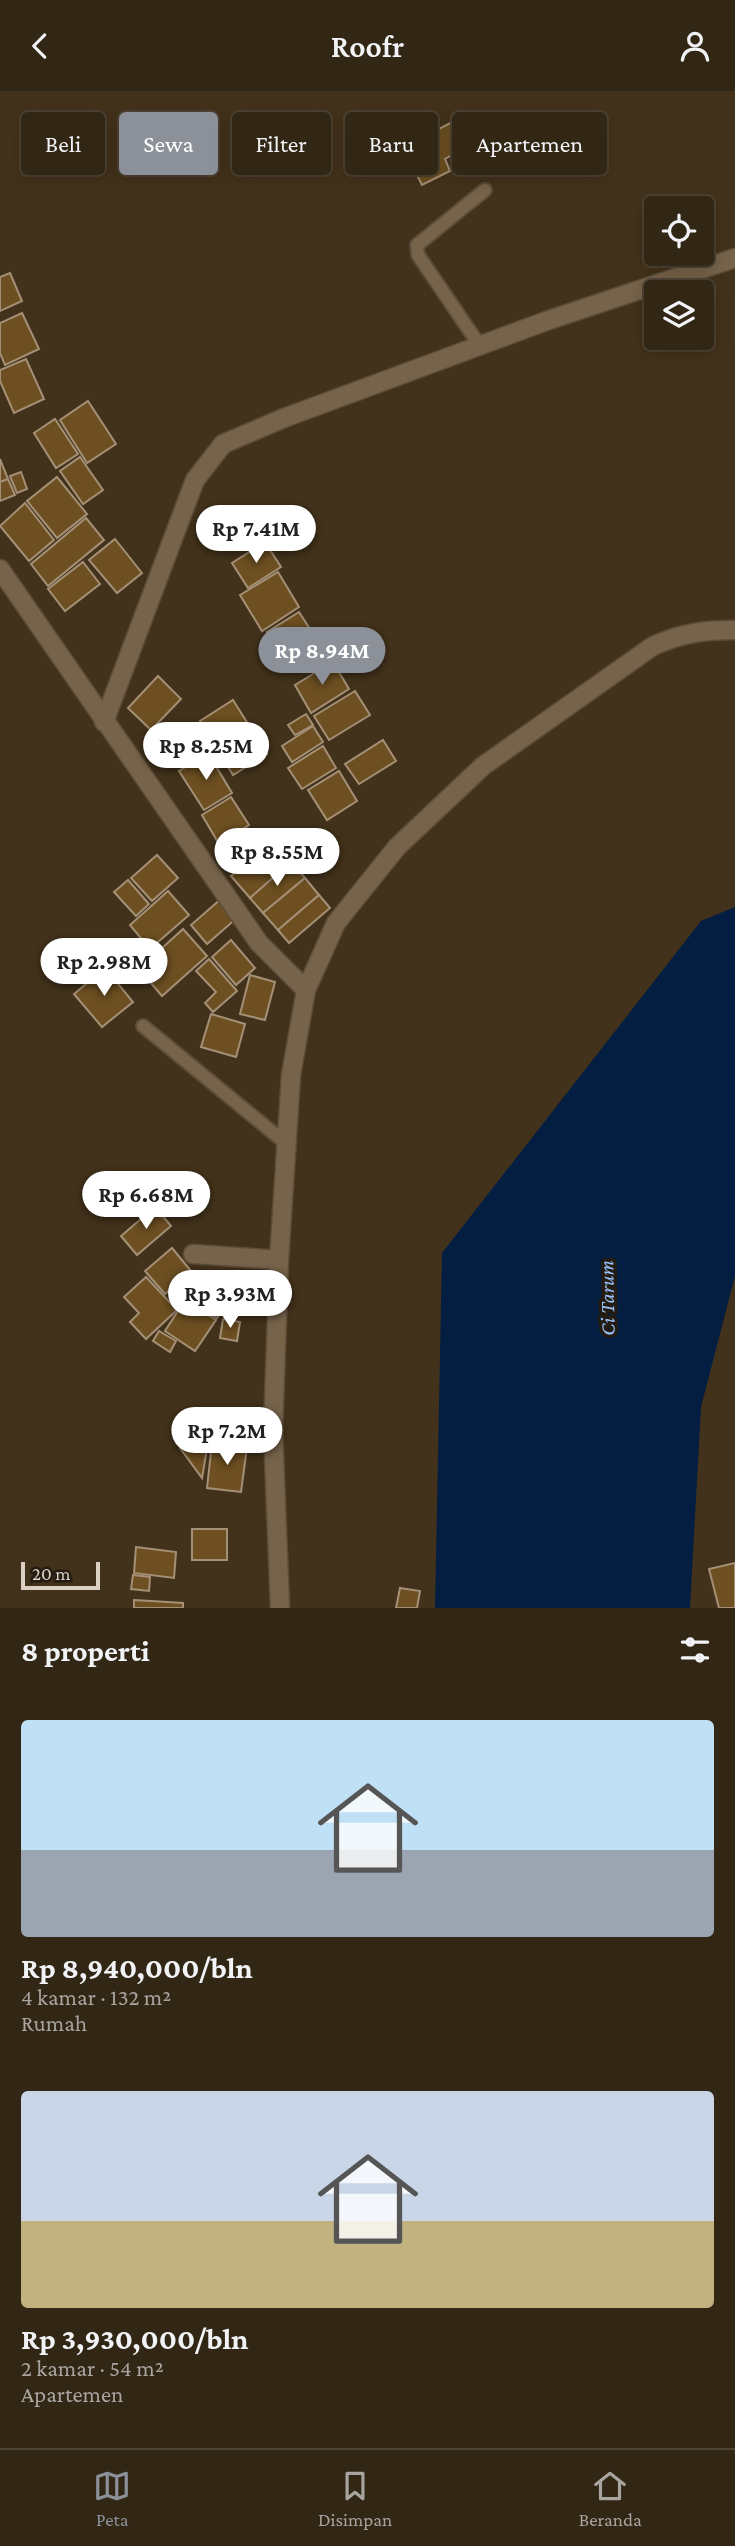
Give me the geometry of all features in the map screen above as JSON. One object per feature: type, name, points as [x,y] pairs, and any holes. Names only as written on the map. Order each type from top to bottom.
[{"type":"street","points":[[104,722],[195,480],[223,444],[284,418],[480,346],[735,258]]},
{"type":"street","points":[[0,569],[6,594],[104,722],[259,943],[306,990]]},
{"type":"street","points":[[280,1608],[273,1430],[279,1260],[291,1075],[306,990],[336,923],[397,847],[484,766],[653,646],[680,634],[701,630],[735,630]]},
{"type":"street","points":[[193,1254],[279,1260]]},
{"type":"lane","points":[[480,346],[418,255],[417,245],[485,190]]},
{"type":"lane","points":[[143,1026],[288,1145]]},
{"type":"water","name":"Ci Tarum","points":[[735,907],[735,1276],[701,1407],[690,1608],[435,1608],[442,1253],[701,921]]},
{"type":"building","points":[[450,123],[452,127],[452,155],[445,159],[450,171],[422,185],[417,175],[438,175],[438,129]]},
{"type":"building","points":[[10,273],[22,301],[0,311],[0,277]]},
{"type":"building","points":[[22,313],[39,349],[5,365],[0,353],[0,323]]},
{"type":"building","points":[[26,359],[44,399],[14,413],[0,381],[0,370]]},
{"type":"building","points":[[88,401],[116,444],[87,463],[60,420]]},
{"type":"building","points":[[55,419],[78,454],[56,468],[34,433]]},
{"type":"building","points":[[80,457],[103,490],[83,504],[60,471]]},
{"type":"building","points":[[0,459],[8,479],[0,482]]},
{"type":"building","points":[[21,472],[27,489],[17,493],[10,476]]},
{"type":"building","points":[[57,477],[87,514],[57,538],[27,501]]},
{"type":"building","points":[[8,479],[15,495],[0,501],[0,482]]},
{"type":"building","points":[[25,503],[54,540],[29,561],[0,526]]},
{"type":"building","points":[[86,518],[104,540],[48,586],[31,564]]},
{"type":"building","points":[[115,539],[142,573],[117,593],[89,560]]},
{"type":"building","points":[[265,542],[281,567],[248,588],[232,563]]},
{"type":"building","points":[[83,562],[100,584],[65,611],[48,589]]},
{"type":"building","points":[[278,572],[299,607],[262,631],[240,595]]},
{"type":"building","points":[[299,612],[323,649],[291,670],[267,632]]},
{"type":"building","points":[[333,662],[349,689],[311,713],[295,685]]},
{"type":"building","points":[[158,676],[181,699],[151,730],[128,708]]},
{"type":"building","points":[[355,691],[370,715],[329,740],[314,716]]},
{"type":"building","points":[[233,700],[267,754],[233,775],[200,721]]},
{"type":"building","points":[[306,714],[313,725],[295,735],[288,725]]},
{"type":"building","points":[[313,726],[323,742],[292,762],[282,746]]},
{"type":"building","points":[[383,740],[396,761],[359,784],[345,764]]},
{"type":"building","points":[[323,746],[336,768],[302,789],[288,768]]},
{"type":"building","points":[[208,753],[232,793],[204,810],[179,771]]},
{"type":"building","points":[[339,771],[357,801],[327,820],[308,790]]},
{"type":"building","points":[[231,797],[249,825],[219,844],[202,815]]},
{"type":"building","points":[[273,840],[291,862],[250,898],[231,876]]},
{"type":"building","points":[[157,855],[178,878],[152,901],[131,878]]},
{"type":"building","points":[[291,862],[305,878],[263,913],[250,898]]},
{"type":"building","points":[[305,878],[319,895],[278,930],[263,913]]},
{"type":"building","points":[[128,880],[149,904],[136,916],[114,892]]},
{"type":"building","points":[[168,891],[189,915],[150,949],[130,925]]},
{"type":"building","points":[[319,895],[330,908],[289,943],[278,930]]},
{"type":"building","points":[[222,898],[238,917],[207,944],[191,925]]},
{"type":"building","points":[[183,929],[207,956],[162,996],[139,969]]},
{"type":"building","points":[[231,940],[255,968],[236,985],[212,957]]},
{"type":"building","points":[[209,959],[237,991],[213,1012],[205,1003],[216,992],[196,971]]},
{"type":"building","points":[[105,968],[133,1002],[102,1027],[74,994]]},
{"type":"building","points":[[250,975],[275,982],[265,1020],[240,1014]]},
{"type":"building","points":[[211,1014],[245,1024],[236,1057],[201,1047]]},
{"type":"building","points":[[155,1207],[171,1226],[137,1255],[121,1236]]},
{"type":"building","points":[[172,1248],[191,1271],[165,1294],[145,1271]]},
{"type":"building","points":[[146,1277],[177,1310],[146,1339],[130,1322],[139,1313],[124,1297]]},
{"type":"building","points":[[201,1282],[229,1300],[217,1318],[190,1300]]},
{"type":"building","points":[[185,1300],[216,1320],[195,1351],[165,1331]]},
{"type":"building","points":[[223,1319],[240,1322],[237,1341],[220,1338]]},
{"type":"building","points":[[159,1331],[176,1341],[170,1352],[153,1341]]},
{"type":"building","points":[[192,1410],[223,1419],[216,1442],[186,1433]]},
{"type":"building","points":[[184,1437],[208,1443],[202,1478],[180,1448]]},
{"type":"building","points":[[212,1443],[247,1447],[241,1492],[207,1488]]},
{"type":"building","points":[[192,1529],[227,1529],[227,1560],[192,1560]]},
{"type":"building","points":[[136,1547],[176,1552],[174,1578],[134,1573]]},
{"type":"building","points":[[735,1563],[735,1608],[719,1608],[709,1569]]},
{"type":"building","points":[[133,1575],[150,1577],[149,1591],[131,1589]]},
{"type":"building","points":[[400,1588],[420,1591],[417,1608],[396,1608]]},
{"type":"building","points":[[134,1600],[183,1603],[183,1608],[134,1608]]}]
